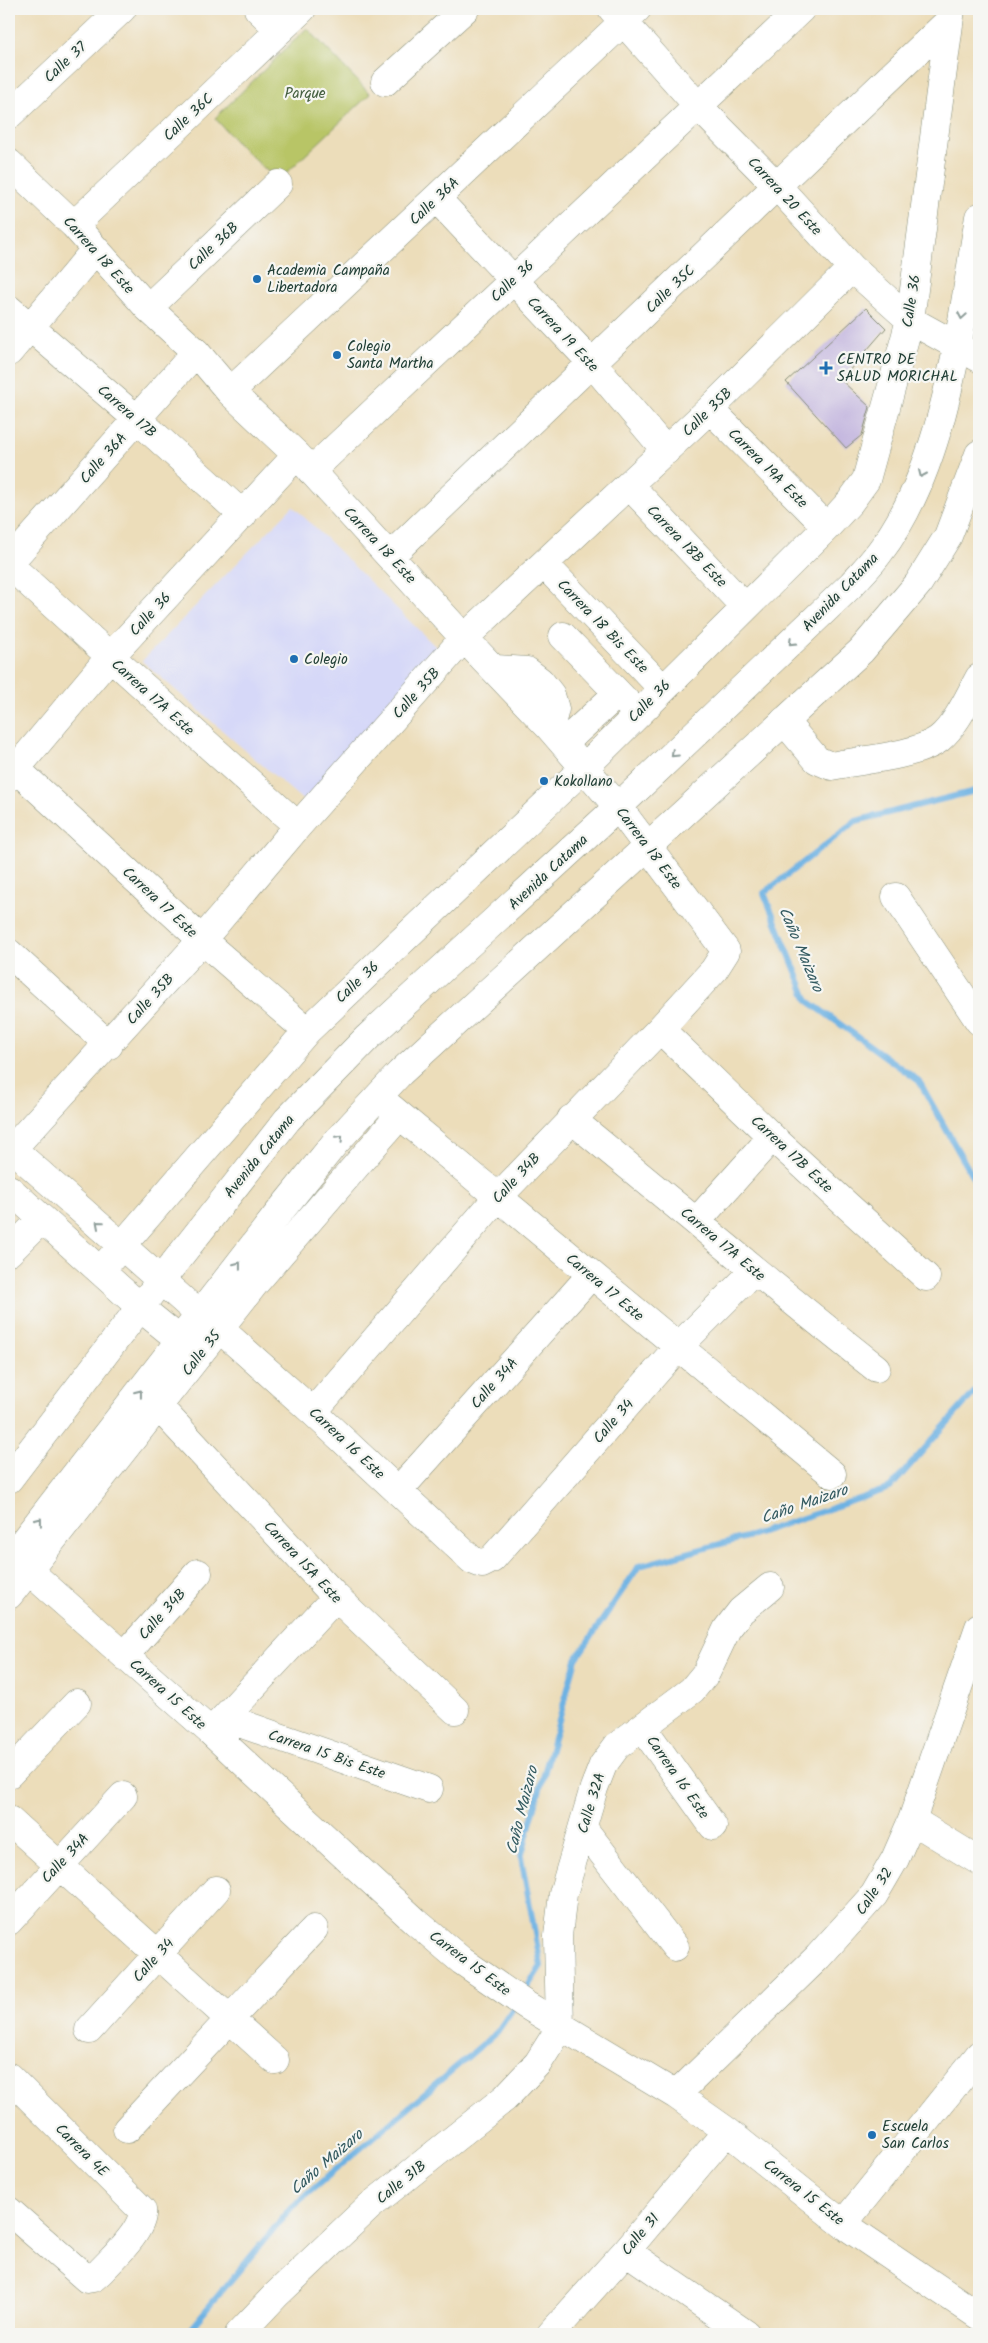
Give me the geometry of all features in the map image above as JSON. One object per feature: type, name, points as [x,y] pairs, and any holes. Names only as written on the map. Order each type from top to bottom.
[{"type":"street","name":"Calle 37","points":[[9,115],[122,9]]},
{"type":"street","points":[[258,9],[280,30]]},
{"type":"street","name":"Calle 36C","points":[[74,225],[302,9]]},
{"type":"street","points":[[386,82],[465,9]]},
{"type":"street","name":"Calle 36","points":[[12,773],[109,658],[243,515],[513,280],[801,9]]},
{"type":"street","name":"Carrera 20 Este","points":[[624,13],[698,106],[777,186],[852,268],[910,320],[968,352]]},
{"type":"street","name":"Calle 36A","points":[[230,392],[437,199],[624,13]]},
{"type":"street","name":"Calle 36","points":[[100,1270],[307,1031],[585,767],[662,688],[826,527],[850,502],[866,480],[910,320],[950,15]]},
{"type":"street","name":"Calle 35C","points":[[390,556],[777,186],[950,15]]},
{"type":"street","name":"Carrera 18 Este","points":[[9,163],[74,225],[148,308],[196,352],[230,392],[304,463],[464,638],[496,669],[557,736],[618,807],[726,951]]},
{"type":"street","name":"Calle 36B","points":[[148,308],[278,184]]},
{"type":"street","name":"Carrera 19 Este","points":[[437,199],[592,364],[666,451]]},
{"type":"street","name":"Avenida Catama","points":[[9,1479],[140,1306],[287,1120],[367,1038],[618,807],[851,584],[880,553],[904,513],[927,463],[968,352],[979,217]]},
{"type":"street","points":[[9,352],[95,250]]},
{"type":"street","name":"Calle 35B","points":[[10,1148],[109,1045],[202,940],[298,826],[464,638],[666,451],[852,268]]},
{"type":"street","name":"Carrera 17B","points":[[9,310],[137,419],[243,515]]},
{"type":"street","name":"Calle 36A","points":[[9,564],[196,352]]},
{"type":"street","name":"Carrera 19A Este","points":[[710,409],[826,527]]},
{"type":"street","points":[[15,1559],[180,1340],[210,1322],[336,1143],[400,1073],[860,651],[918,584],[948,536],[979,454]]},
{"type":"street","name":"Carrera 18B Este","points":[[629,485],[745,607]]},
{"type":"street","name":"Carrera 17A Este","points":[[9,564],[109,658],[298,826]]},
{"type":"street","name":"Carrera 18 Bis Este","points":[[544,564],[662,688]]},
{"type":"street","points":[[563,636],[637,713]]},
{"type":"street","points":[[784,721],[817,760],[831,766],[920,749],[939,738],[954,721],[979,678]]},
{"type":"street","points":[[557,736],[617,694]]},
{"type":"street","name":"Carrera 17 Este","points":[[12,773],[307,1031]]},
{"type":"street","points":[[896,897],[979,1021]]},
{"type":"street","name":"Calle 34B","points":[[313,1412],[498,1198],[571,1119],[660,1030],[714,970],[726,951]]},
{"type":"street","points":[[9,953],[109,1045]]},
{"type":"street","name":"Carrera 17B Este","points":[[660,1030],[926,1277]]},
{"type":"street","name":"Carrera 17 Este","points":[[379,1098],[832,1474]]},
{"type":"street","name":"Calle 35","points":[[9,1595],[15,1559],[159,1407],[210,1322],[308,1220],[399,1116]]},
{"type":"street","name":"Carrera 17A Este","points":[[571,1119],[697,1221],[754,1271],[876,1368]]},
{"type":"street","points":[[697,1221],[772,1136]]},
{"type":"street","name":"Carrera 16 Este","points":[[10,1148],[313,1412],[472,1560]]},
{"type":"street","points":[[9,1189],[180,1340]]},
{"type":"street","points":[[9,1252],[42,1219]]},
{"type":"street","name":"Calle 34","points":[[472,1560],[482,1564],[492,1559],[678,1347],[754,1271]]},
{"type":"street","name":"Calle 34A","points":[[398,1491],[591,1275]]},
{"type":"street","name":"Carrera 15A Este","points":[[159,1407],[336,1597],[455,1710]]},
{"type":"street","name":"Carrera 15 Este","points":[[15,1559],[125,1654],[218,1725],[408,1914],[462,1960],[560,2028],[676,2095],[727,2131],[843,2224],[979,2316]]},
{"type":"street","name":"Calle 34B","points":[[125,1654],[198,1572]]},
{"type":"street","name":"Calle 32A","points":[[560,2028],[558,1936],[563,1894],[594,1788],[603,1764],[618,1746],[692,1690],[706,1673],[727,1629],[741,1611],[770,1587]]},
{"type":"street","points":[[218,1725],[336,1597]]},
{"type":"street","name":"Calle 32","points":[[676,2095],[850,1924],[874,1895],[895,1859],[912,1820],[979,1627]]},
{"type":"street","points":[[9,1774],[77,1703]]},
{"type":"street","name":"Carrera 15 Bis Este","points":[[218,1725],[429,1789]]},
{"type":"street","name":"Carrera 16 Este","points":[[643,1728],[713,1826]]},
{"type":"street","name":"Calle 34A","points":[[9,1921],[58,1865],[123,1796]]},
{"type":"street","points":[[9,1820],[275,2060]]},
{"type":"street","points":[[912,1820],[979,1861]]},
{"type":"street","points":[[583,1828],[675,1947]]},
{"type":"street","name":"Calle 34","points":[[89,2030],[216,1890]]},
{"type":"street","points":[[127,2129],[314,1929]]},
{"type":"street","name":"Calle 31B","points":[[238,2334],[276,2295],[370,2206],[505,2098],[538,2063],[560,2028]]},
{"type":"street","points":[[843,2224],[979,2055]]},
{"type":"street","name":"Carrera 4E","points":[[9,2077],[142,2210],[143,2217],[139,2227],[100,2272],[93,2278],[87,2279],[80,2275],[9,2211]]},
{"type":"street","name":"Calle 31","points":[[550,2334],[626,2252],[727,2131]]},
{"type":"street","points":[[626,2252],[746,2334]]},
{"type":"shaded area","name":"Colegio","points":[[293,506],[446,657],[313,809],[142,661]]},
{"type":"green space","name":"Parque","points":[[307,28],[370,94],[278,181],[237,143],[215,118]]},
{"type":"building","name":"CENTRO DE SALUD MORICHAL","points":[[866,308],[886,328],[841,380],[870,407],[862,435],[846,448],[786,382]]},
{"type":"waterway","name":"Caño Maizaro","points":[[979,790],[856,821],[764,893],[808,1001],[919,1081],[979,1188]]},
{"type":"waterway","name":"Caño Maizaro","points":[[523,1994],[541,1966],[521,1857],[576,1659],[639,1566],[750,1536],[890,1488],[979,1387]]},
{"type":"waterway","name":"Caño Maizaro","points":[[186,2334],[292,2207],[497,2032],[516,2004]]},
{"type":"place","name":"Academia Campaña Libertadora","points":[[257,279]]},
{"type":"place","name":"Colegio Santa Martha","points":[[337,355]]},
{"type":"place","name":"CENTRO DE SALUD MORICHAL","points":[[826,368]]},
{"type":"place","name":"Colegio","points":[[294,659]]},
{"type":"place","name":"Kokollano","points":[[544,781]]},
{"type":"place","name":"Escuela San Carlos","points":[[872,2135]]}]
